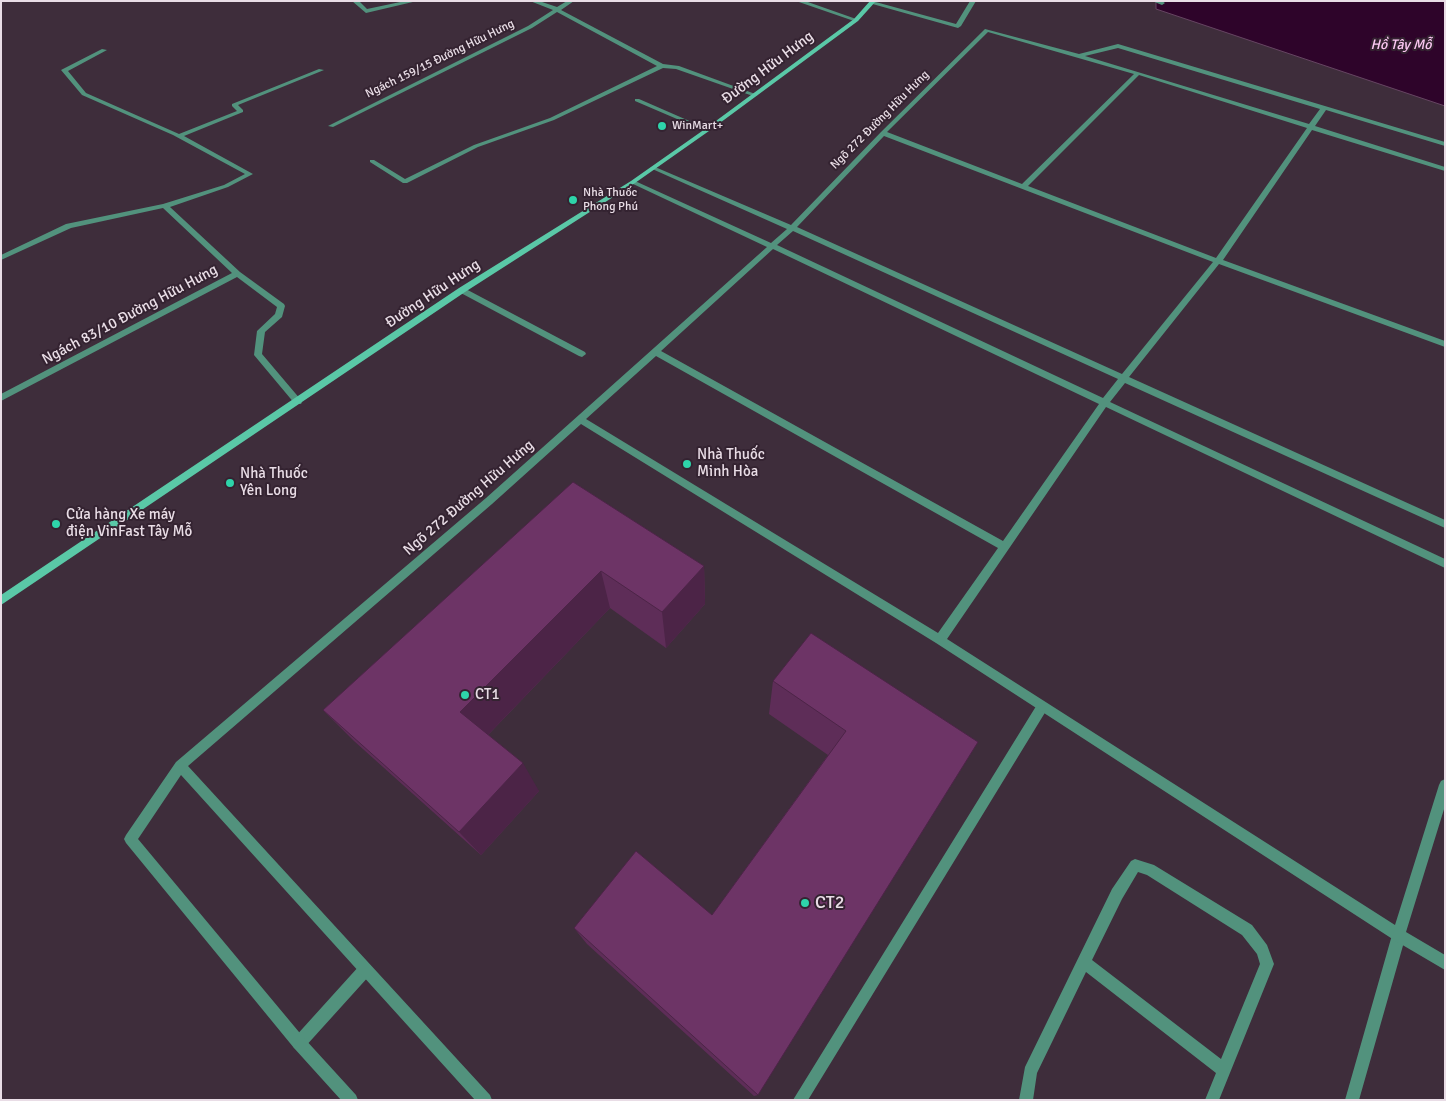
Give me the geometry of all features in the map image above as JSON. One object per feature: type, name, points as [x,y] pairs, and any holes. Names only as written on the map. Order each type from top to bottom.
[{"type":"main road","name":"Đường Hữu Hưng","points":[[1,602],[462,290],[633,182],[856,20],[872,2]]},
{"type":"street","points":[[355,1],[366,11],[414,1]]},
{"type":"street","points":[[533,1],[556,9],[662,66],[677,67],[755,95]]},
{"type":"street","name":"Ngách 159/15 Đường Hữu Hưng","points":[[331,126],[530,27],[571,1]]},
{"type":"street","points":[[799,1],[856,20]]},
{"type":"street","points":[[872,2],[958,26],[973,1]]},
{"type":"street","points":[[1155,1],[1162,3]]},
{"type":"street","name":"Ngõ 272 Đường Hữu Hưng","points":[[299,1043],[130,839],[180,766],[489,501],[792,228],[883,132],[987,30],[1078,56]]},
{"type":"street","points":[[1078,56],[1118,46],[1445,144]]},
{"type":"street","points":[[1,258],[70,226],[165,206],[226,186],[250,174],[179,136],[84,94],[64,70],[104,50]]},
{"type":"street","points":[[1078,56],[1445,169]]},
{"type":"street","points":[[372,161],[406,182],[476,146],[552,119],[662,66]]},
{"type":"street","points":[[179,136],[241,112],[234,105],[322,70]]},
{"type":"street","points":[[1024,186],[1138,73]]},
{"type":"street","points":[[637,100],[707,130]]},
{"type":"street","points":[[940,640],[1104,403],[1218,261],[1324,108]]},
{"type":"street","points":[[883,132],[1218,261],[1445,344]]},
{"type":"street","points":[[653,168],[792,228],[1445,524]]},
{"type":"street","points":[[633,182],[1445,564]]},
{"type":"street","name":"Ngách 83/10 Đường Hữu Hưng","points":[[1,398],[237,274],[165,206]]},
{"type":"street","points":[[237,274],[281,306],[279,314],[260,331],[258,355],[298,402]]},
{"type":"street","points":[[462,290],[582,354]]},
{"type":"street","points":[[654,351],[1005,547]]},
{"type":"street","points":[[580,419],[940,640],[1445,963]]},
{"type":"street","points":[[800,1100],[1042,707]]},
{"type":"street","points":[[180,766],[485,1100]]},
{"type":"street","points":[[1352,1100],[1399,935],[1445,785]]},
{"type":"street","points":[[1026,1100],[1030,1072],[1117,894],[1135,865],[1150,869],[1247,930],[1262,950],[1267,964],[1212,1100]]},
{"type":"street","points":[[1084,962],[1224,1070]]},
{"type":"street","points":[[351,1100],[299,1043],[365,970]]},
{"type":"water","name":"Hồ Tây Mỗ","points":[[1156,1],[1445,1],[1445,106],[1156,9]]},
{"type":"building","points":[[573,482],[704,566],[662,612],[601,571],[460,712],[523,763],[459,832],[323,710]]},
{"type":"building","name":"CT2","points":[[811,633],[978,742],[758,1095],[574,928],[636,851],[712,915],[846,731],[773,681]]},
{"type":"place","name":"WinMart+","points":[[662,126]]},
{"type":"place","name":"Nhà Thuốc Phong Phú","points":[[573,200]]},
{"type":"place","name":"Nhà Thuốc Minh Hòa","points":[[687,464]]},
{"type":"place","name":"Nhà Thuốc Yên Long","points":[[230,483]]},
{"type":"place","name":"Cửa hàng Xe máy điện VinFast Tây Mỗ","points":[[56,524]]},
{"type":"place","name":"CT1","points":[[465,695]]},
{"type":"place","name":"CT2","points":[[805,903]]}]
